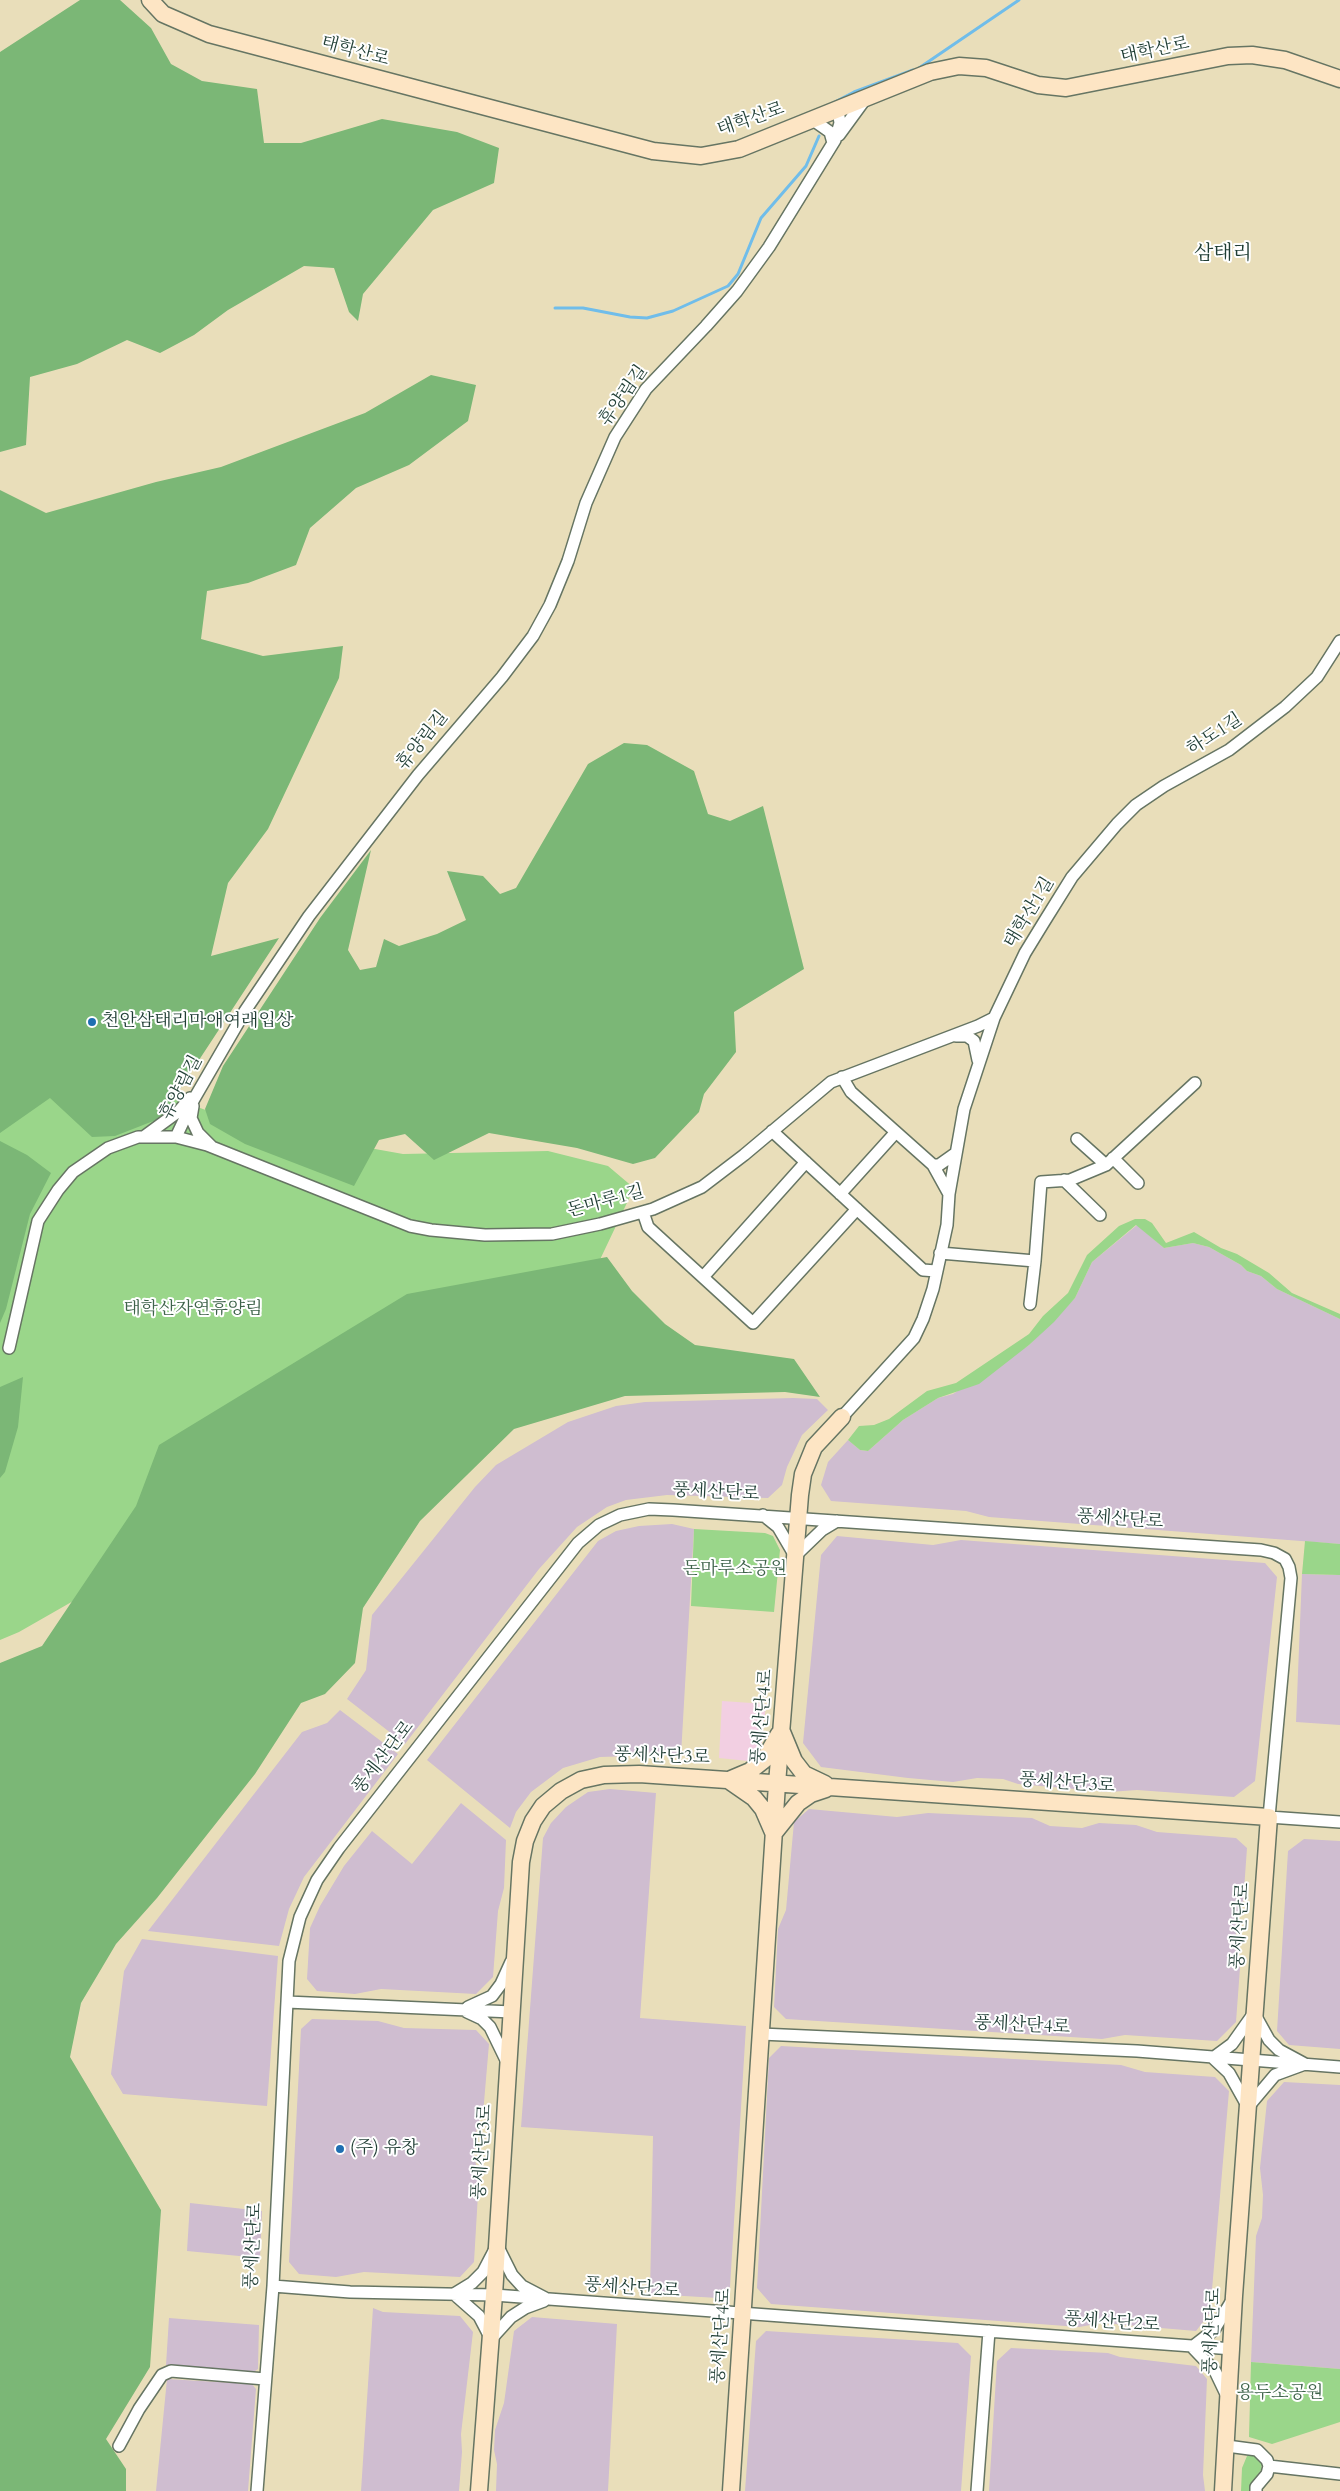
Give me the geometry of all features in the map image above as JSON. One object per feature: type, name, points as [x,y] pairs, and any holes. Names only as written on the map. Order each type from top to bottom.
[{"type":"street","name":"태학산로","points":[[150,0],[163,14],[209,34],[653,151],[701,156],[739,149],[930,72],[959,66],[986,68],[1038,84],[1066,88],[1228,56],[1252,55],[1285,60],[1340,79]]},
{"type":"street","points":[[833,143],[866,98]]},
{"type":"street","name":"휴양림길","points":[[9,1348],[38,1221],[73,1172],[108,1148],[143,1137],[176,1137],[194,1099],[245,1011],[309,916],[418,775],[502,676],[533,636],[550,605],[568,561],[586,503],[615,437],[646,389],[737,291],[769,247],[833,143],[840,123],[838,110]]},
{"type":"street","points":[[813,120],[830,132],[833,143]]},
{"type":"street","name":"하도1길","points":[[1098,846],[1136,805],[1164,786],[1229,750],[1285,707],[1316,677],[1340,641]]},
{"type":"street","name":"태학산1길","points":[[994,1018],[1025,953],[1072,878],[1098,846]]},
{"type":"street","points":[[842,1417],[914,1338],[931,1296],[947,1225],[949,1194],[964,1109],[994,1018]]},
{"type":"street","name":"돈마루1길","points":[[176,1137],[212,1147],[410,1226],[485,1235],[552,1234],[600,1224],[643,1212],[702,1187],[744,1155],[831,1082],[994,1018]]},
{"type":"street","points":[[951,1036],[967,1036],[974,1041],[978,1062]]},
{"type":"street","points":[[842,1077],[851,1092],[932,1165],[949,1194]]},
{"type":"street","points":[[1030,1304],[1041,1182],[1064,1180],[1110,1162],[1195,1083]]},
{"type":"street","points":[[143,1137],[179,1111],[203,1084]]},
{"type":"street","points":[[194,1099],[191,1118],[198,1132],[212,1147]]},
{"type":"street","points":[[772,1131],[924,1270],[936,1271]]},
{"type":"street","points":[[840,1194],[896,1132]]},
{"type":"street","points":[[1077,1139],[1138,1183]]},
{"type":"street","points":[[932,1165],[940,1164],[956,1153]]},
{"type":"street","points":[[703,1277],[806,1162]]},
{"type":"street","points":[[1064,1180],[1100,1215]]},
{"type":"street","points":[[643,1212],[648,1227],[753,1323],[857,1209]]},
{"type":"street","points":[[940,1253],[1035,1261]]},
{"type":"street","name":"풍세산단4로","points":[[731,2491],[744,2315],[777,1784],[798,1517],[803,1474],[814,1447],[842,1417]]},
{"type":"street","name":"풍세산단로","points":[[257,2491],[273,2286],[289,1961],[300,1917],[317,1880],[339,1848],[578,1542],[600,1525],[620,1515],[649,1509],[798,1517],[1261,1550],[1274,1553],[1285,1560],[1289,1566],[1291,1578],[1269,1817],[1254,2013],[1234,2296],[1233,2349],[1228,2398],[1223,2491]]},
{"type":"street","points":[[763,1515],[778,1527],[796,1556],[822,1530],[837,1520]]},
{"type":"street","points":[[728,1780],[750,1771],[764,1760],[782,1730]]},
{"type":"street","points":[[782,1730],[794,1760],[804,1774],[831,1788]]},
{"type":"street","name":"풍세산단3로","points":[[480,2491],[521,1862],[525,1842],[533,1821],[543,1806],[561,1791],[581,1780],[604,1775],[639,1774],[1269,1817]]},
{"type":"street","points":[[728,1780],[754,1798],[763,1809],[774,1833],[798,1803],[811,1794],[831,1788]]},
{"type":"street","points":[[1269,1817],[1340,1822]]},
{"type":"street","points":[[461,2010],[492,1996],[501,1984],[515,1953]]},
{"type":"street","points":[[287,2002],[512,2012]]},
{"type":"street","points":[[461,2010],[482,2019],[490,2026],[508,2065]]},
{"type":"street","points":[[1254,2013],[1269,2040],[1279,2050],[1305,2064],[1275,2075],[1248,2107],[1229,2072],[1213,2058],[1232,2044],[1254,2013]]},
{"type":"street","name":"풍세산단4로","points":[[761,2034],[1137,2051],[1340,2067]]},
{"type":"street","points":[[497,2246],[483,2272],[472,2283],[454,2294],[479,2316],[491,2339],[512,2317],[525,2308],[549,2300]]},
{"type":"street","points":[[497,2246],[512,2275],[522,2286],[549,2300]]},
{"type":"street","name":"풍세산단2로","points":[[273,2286],[350,2292],[494,2295],[744,2315],[1233,2349]]},
{"type":"street","points":[[1228,2398],[1215,2371],[1192,2347],[1214,2330],[1234,2296]]},
{"type":"street","points":[[977,2491],[989,2331]]},
{"type":"street","points":[[119,2446],[139,2408],[162,2375],[171,2371],[265,2379]]},
{"type":"street","points":[[1226,2446],[1257,2450],[1269,2466],[1340,2474]]},
{"type":"street","points":[[1256,2491],[1256,2487],[1267,2474],[1269,2466]]},
{"type":"shaded area","points":[[1137,1225],[1164,1248],[1193,1243],[1209,1247],[1241,1265],[1247,1271],[1261,1276],[1277,1289],[1340,1319],[1340,1544],[989,1517],[966,1511],[831,1501],[821,1485],[828,1462],[848,1440],[860,1450],[868,1451],[903,1420],[938,1398],[953,1394],[1029,1345],[1075,1298],[1092,1262]]},
{"type":"shaded area","points":[[817,1399],[828,1410],[802,1435],[787,1467],[782,1485],[768,1498],[667,1495],[626,1500],[607,1507],[577,1527],[539,1569],[405,1744],[347,1699],[366,1670],[372,1615],[475,1487],[496,1465],[568,1422],[616,1406],[645,1402]]},
{"type":"shaded area","points":[[672,1524],[694,1529],[681,1755],[652,1752],[632,1756],[600,1757],[563,1768],[531,1792],[516,1812],[510,1828],[427,1760],[598,1541],[616,1531],[639,1526]]},
{"type":"shaded area","points":[[837,1536],[933,1545],[961,1540],[1265,1563],[1277,1577],[1255,1781],[1234,1797],[1137,1790],[1109,1792],[1018,1784],[1003,1779],[977,1778],[953,1782],[821,1767],[803,1743],[821,1555]]},
{"type":"shaded area","points":[[1302,1574],[1340,1575],[1340,1725],[1296,1722]]},
{"type":"shaded area","points":[[722,1701],[766,1704],[761,1750],[748,1761],[719,1758]]},
{"type":"shaded area","points":[[340,1710],[398,1754],[304,1877],[289,1909],[279,1946],[148,1931],[302,1732],[327,1723]]},
{"type":"shaded area","points":[[610,1789],[656,1793],[640,2018],[746,2026],[730,2287],[718,2298],[650,2294],[653,2136],[521,2127],[543,1838],[551,1823],[566,1807],[588,1792]]},
{"type":"shaded area","points":[[461,1803],[506,1840],[504,1888],[498,1911],[493,1977],[476,1994],[381,1989],[355,1994],[317,1991],[307,1979],[310,1928],[320,1906],[344,1866],[372,1831],[412,1864]]},
{"type":"shaded area","points":[[809,1809],[897,1817],[928,1813],[1032,1818],[1050,1826],[1082,1828],[1099,1823],[1136,1825],[1157,1832],[1236,1838],[1247,1848],[1243,1904],[1236,1921],[1236,1953],[1240,1968],[1236,2022],[1217,2041],[1125,2035],[1102,2039],[786,2019],[774,2007],[778,1929],[786,1910],[794,1822]]},
{"type":"shaded area","points":[[1304,1839],[1340,1841],[1340,2049],[1289,2045],[1277,2031],[1288,1851]]},
{"type":"shaded area","points":[[142,1939],[278,1956],[267,2106],[123,2094],[111,2074],[124,1971]]},
{"type":"shaded area","points":[[312,2019],[378,2021],[404,2028],[476,2030],[489,2044],[483,2114],[477,2125],[474,2156],[479,2177],[474,2262],[460,2277],[364,2272],[336,2277],[299,2274],[289,2262],[301,2029]]},
{"type":"shaded area","points":[[781,2046],[1121,2065],[1145,2072],[1215,2077],[1229,2091],[1210,2313],[1196,2331],[1102,2323],[1079,2327],[771,2304],[757,2288],[769,2058]]},
{"type":"shaded area","points":[[1284,2082],[1340,2085],[1340,2369],[1251,2362],[1256,2236],[1262,2218],[1263,2195],[1260,2168],[1267,2101]]},
{"type":"shaded area","points":[[190,2203],[262,2211],[260,2258],[187,2251]]},
{"type":"shaded area","points":[[373,2308],[383,2312],[460,2316],[473,2332],[461,2434],[462,2452],[459,2491],[361,2491]]},
{"type":"shaded area","points":[[532,2317],[617,2324],[608,2491],[496,2491],[495,2430],[504,2403],[514,2331]]},
{"type":"shaded area","points":[[169,2318],[259,2325],[258,2369],[252,2373],[166,2365]]},
{"type":"shaded area","points":[[766,2331],[958,2343],[971,2356],[961,2491],[745,2491],[756,2341]]},
{"type":"shaded area","points":[[1011,2348],[1108,2353],[1120,2357],[1196,2366],[1207,2379],[1203,2475],[1205,2491],[989,2491],[997,2361]]},
{"type":"shaded area","points":[[167,2379],[252,2384],[256,2389],[248,2491],[156,2491]]},
{"type":"green space","points":[[80,0],[120,0],[151,28],[171,64],[202,81],[257,89],[264,143],[301,143],[382,119],[457,132],[499,148],[494,183],[433,210],[363,294],[358,321],[349,312],[334,268],[304,266],[228,310],[194,335],[160,353],[127,340],[77,364],[30,377],[26,445],[0,452],[0,52]]},
{"type":"green space","points":[[431,375],[476,385],[468,421],[409,465],[356,488],[310,528],[296,565],[248,583],[207,591],[201,639],[263,656],[343,646],[339,678],[268,829],[228,883],[211,956],[279,938],[161,1118],[115,1136],[92,1137],[50,1098],[0,1133],[0,490],[46,513],[156,482],[221,467],[365,413]]},
{"type":"green space","points":[[624,743],[647,745],[694,771],[708,814],[730,821],[763,806],[804,969],[734,1012],[736,1052],[704,1094],[699,1112],[655,1158],[633,1164],[577,1148],[489,1133],[434,1160],[405,1134],[379,1140],[354,1186],[245,1144],[210,1124],[205,1109],[223,1066],[320,918],[371,850],[348,950],[360,970],[376,967],[384,939],[399,946],[437,934],[466,920],[447,871],[483,876],[500,894],[516,888],[588,764]]},
{"type":"green space","name":"태학산자연휴양림","points":[[0,1029],[42,1050],[252,1127],[403,1154],[548,1151],[608,1166],[634,1188],[568,1327],[187,1536],[19,1632],[0,1640]]},
{"type":"green space","points":[[0,1141],[27,1155],[51,1173],[30,1214],[6,1309],[0,1323]]},
{"type":"green space","points":[[1135,1219],[1145,1219],[1152,1223],[1166,1243],[1194,1232],[1269,1273],[1292,1293],[1340,1314],[1340,1319],[1277,1289],[1261,1276],[1247,1271],[1241,1265],[1209,1247],[1193,1243],[1164,1248],[1136,1225],[1092,1262],[1075,1298],[1054,1322],[1029,1345],[979,1384],[938,1398],[903,1420],[868,1451],[860,1450],[848,1440],[859,1426],[874,1425],[889,1419],[927,1391],[956,1383],[1029,1334],[1043,1316],[1068,1293],[1087,1255],[1119,1226]]},
{"type":"green space","points":[[607,1257],[632,1291],[665,1324],[695,1345],[794,1359],[820,1397],[785,1392],[625,1396],[514,1429],[420,1521],[363,1608],[355,1663],[325,1694],[301,1703],[255,1774],[157,1898],[116,1944],[81,2003],[70,2057],[161,2210],[150,2367],[106,2439],[126,2469],[126,2491],[0,2491],[0,1663],[42,1646],[136,1506],[159,1445],[407,1294]]},
{"type":"green space","points":[[23,1377],[18,1427],[5,1472],[0,1478],[0,1387]]},
{"type":"green space","name":"돈마루소공원","points":[[694,1529],[765,1533],[773,1536],[780,1550],[774,1612],[691,1606]]},
{"type":"green space","points":[[1305,1541],[1340,1544],[1340,1575],[1302,1574]]},
{"type":"green space","name":"용두소공원","points":[[1251,2362],[1340,2369],[1340,2422],[1272,2444],[1249,2437]]},
{"type":"green space","points":[[1247,2456],[1257,2456],[1262,2463],[1261,2470],[1252,2483],[1252,2491],[1241,2491],[1242,2468]]},
{"type":"waterway","points":[[919,68],[1019,0]]},
{"type":"waterway","points":[[831,104],[854,92],[913,70]]},
{"type":"waterway","points":[[555,308],[583,308],[630,317],[647,318],[673,311],[728,286],[738,274],[761,218],[806,166],[819,136]]},
{"type":"place","name":"천안삼태리마애여래입상","points":[[92,1022]]},
{"type":"place","name":"(주) 유창","points":[[340,2149]]},
{"type":"district","name":"삼태리","points":[[1223,254]]}]
